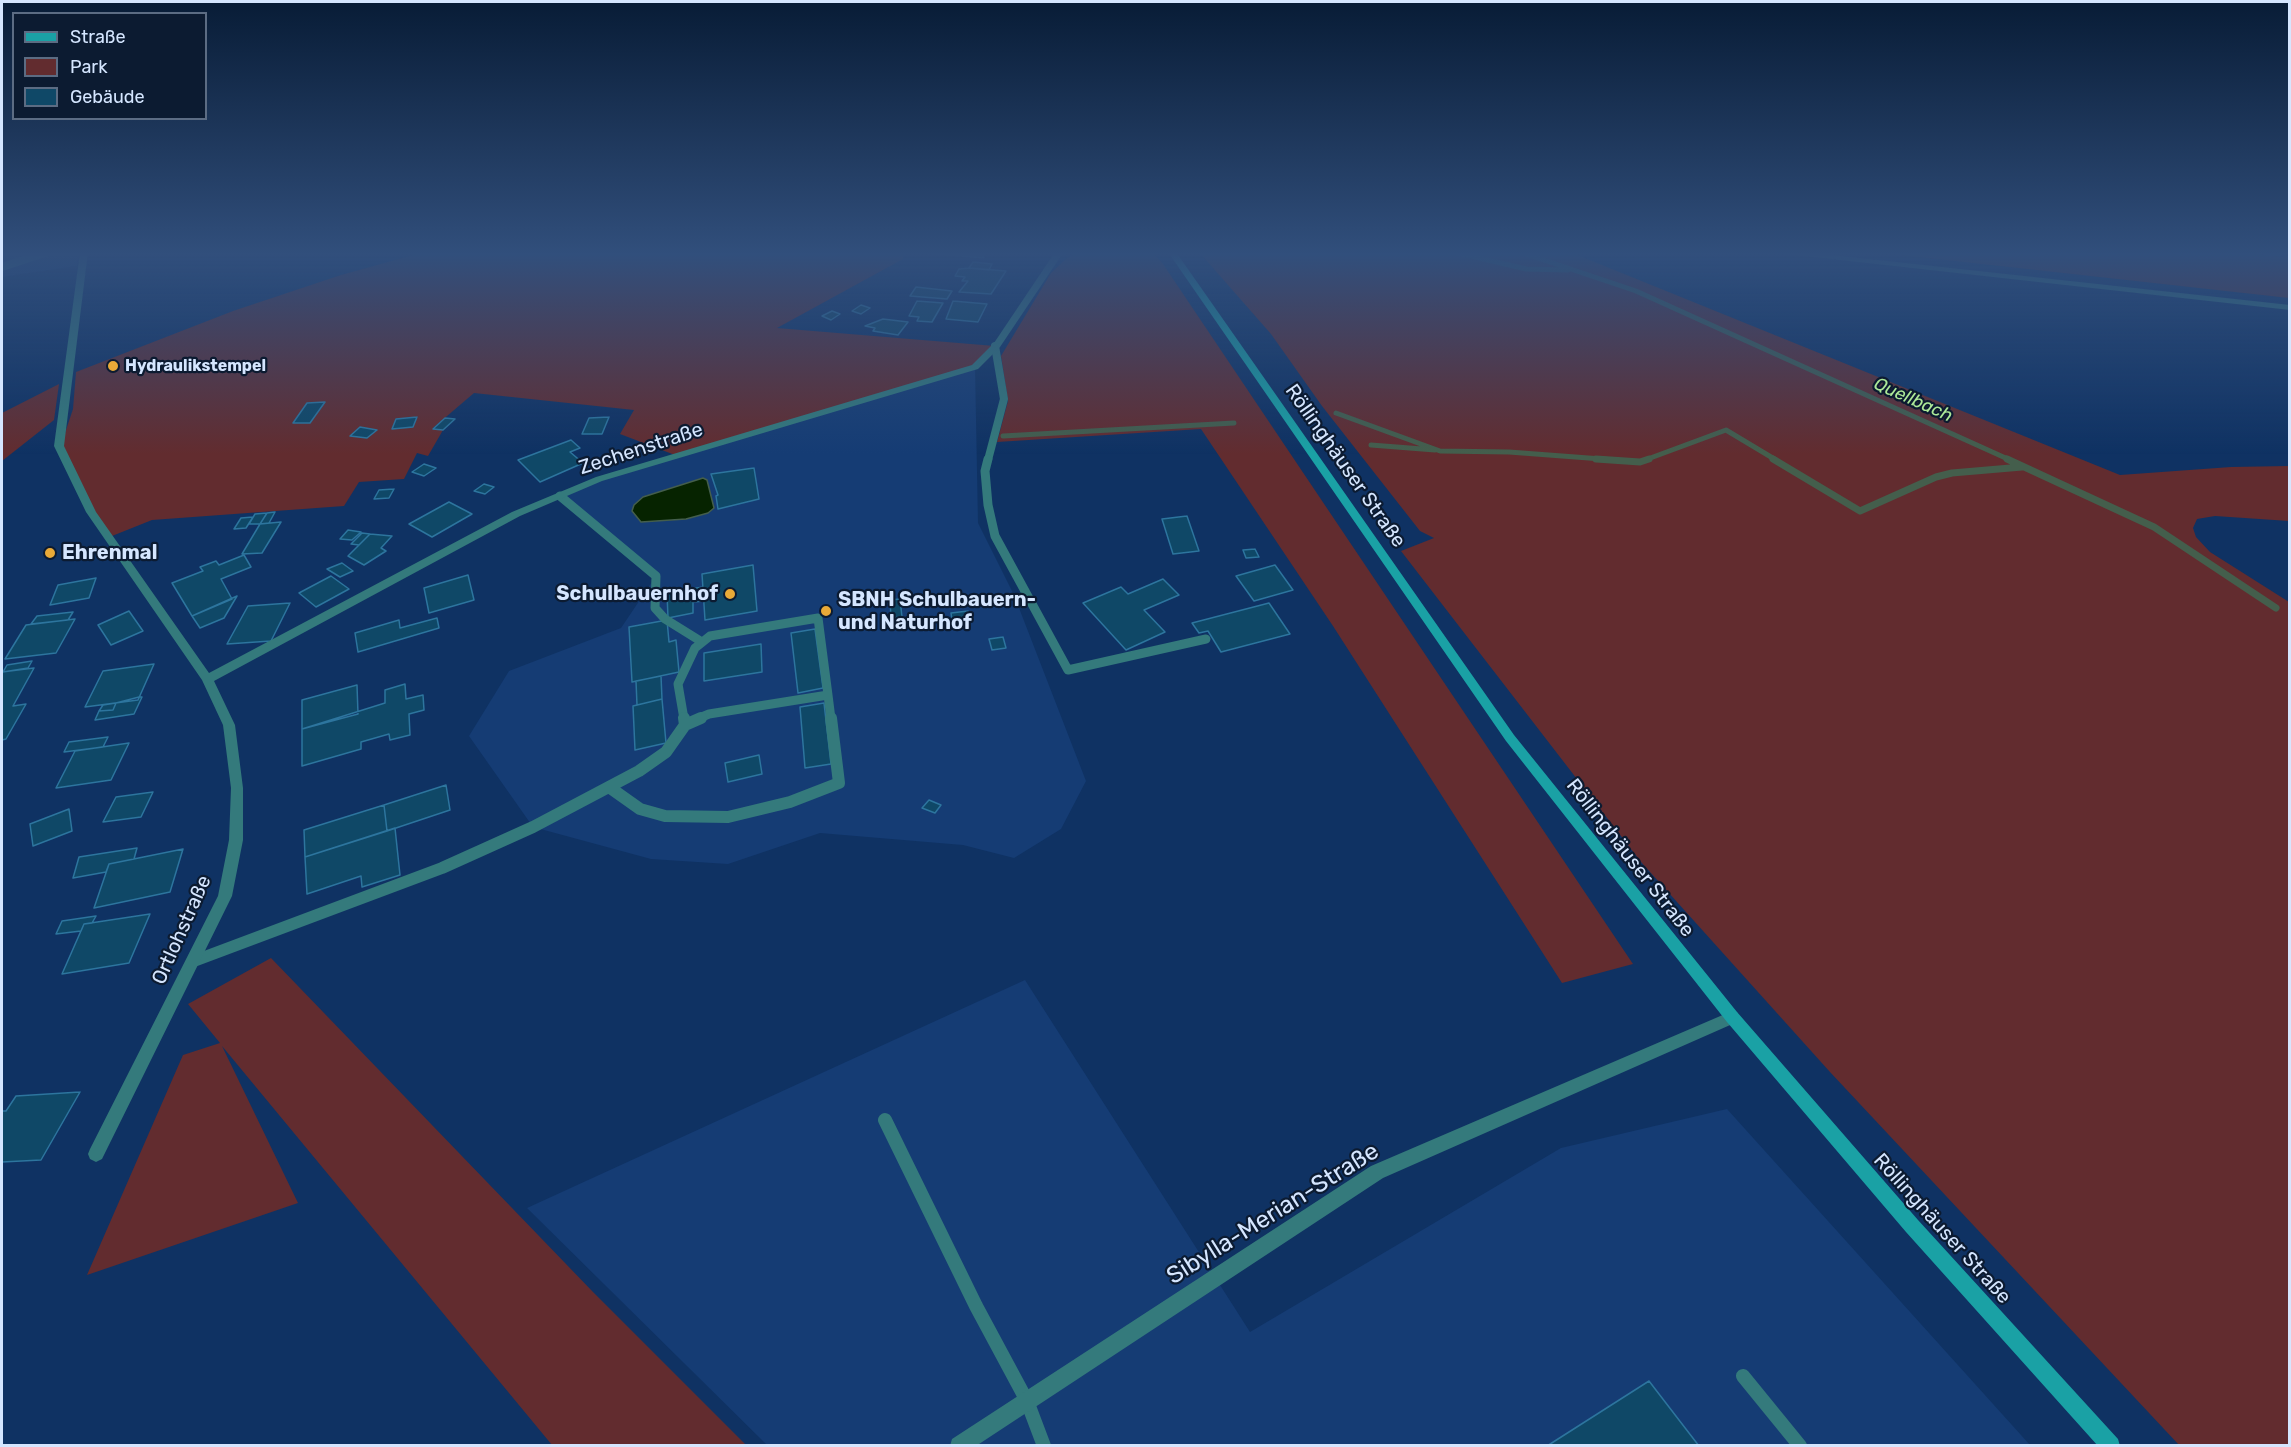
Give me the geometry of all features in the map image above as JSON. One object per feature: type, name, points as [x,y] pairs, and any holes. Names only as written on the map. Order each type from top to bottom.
[{"type":"main road","name":"Röllinghäuser Straße","points":[[1219,320],[1510,738],[1732,1017],[1912,1226],[2111,1446]]},
{"type":"street","name":"Ortlohstraße","points":[[75,320],[59,446],[91,512],[207,679],[229,725],[237,788],[236,840],[225,896],[96,1154]]},
{"type":"street","name":"Zechenstraße","points":[[207,679],[516,514],[599,479],[975,367],[995,346],[1013,320]]},
{"type":"street","name":"Sibylla-Merian-Straße","points":[[959,1446],[1377,1172],[1732,1017]]},
{"type":"lane","points":[[995,346],[1004,399],[985,471],[988,506],[995,536],[1068,670],[1206,639]]},
{"type":"lane","points":[[560,496],[656,576],[654,608],[665,619],[702,642]]},
{"type":"lane","points":[[609,787],[640,809],[665,816],[728,817],[790,802],[839,783],[818,618],[710,636],[702,642],[695,648],[678,684],[685,725]]},
{"type":"lane","points":[[194,961],[442,868],[533,827],[609,787],[666,752],[685,725],[709,714],[828,695]]},
{"type":"lane","points":[[885,1120],[976,1306],[1027,1401],[1044,1446]]},
{"type":"lane","points":[[1743,1376],[1800,1446]]},
{"type":"shaded area","name":"SBNH Schulbauern- und Naturhof","points":[[975,367],[978,523],[1014,595],[1086,781],[1061,829],[1014,858],[963,845],[820,833],[728,864],[651,859],[533,827],[469,736],[509,671],[621,628],[656,576],[560,496],[599,479]]},
{"type":"shaded area","points":[[703,478],[707,480],[714,508],[708,513],[686,519],[641,522],[632,511],[634,505],[643,497]]},
{"type":"shaded area","points":[[1025,980],[1250,1332],[1561,1148],[1727,1109],[2030,1445],[767,1445],[527,1208]]},
{"type":"green space","points":[[211,320],[792,320],[777,328],[995,346],[975,367],[675,455],[620,434],[634,410],[474,393],[433,428],[443,430],[428,456],[417,453],[404,479],[359,482],[344,506],[152,520],[112,536],[95,514],[61,445],[73,409],[76,372]]},
{"type":"green space","points":[[1023,320],[1200,320],[1633,964],[1562,983],[1333,626],[1201,429],[997,442],[1008,401],[1001,356]]},
{"type":"green space","points":[[1258,320],[1737,320],[2120,475],[2231,467],[2289,466],[2289,521],[2215,516],[2197,519],[2193,528],[2196,537],[2210,552],[2289,602],[2289,1445],[2179,1445],[1830,1072],[1641,862],[1401,551],[1434,538],[1420,531],[1322,406]]},
{"type":"green space","points":[[59,384],[54,420],[2,461],[2,413]]},
{"type":"green space","points":[[271,958],[593,1292],[746,1445],[552,1445],[222,1046],[298,1203],[87,1275],[183,1055],[220,1043],[188,1004]]},
{"type":"building","points":[[882,320],[908,322],[898,335],[873,331],[875,328],[865,326]]},
{"type":"building","points":[[918,320],[933,320],[932,322]]},
{"type":"building","points":[[952,320],[979,320],[978,322]]},
{"type":"building","points":[[325,402],[310,423],[293,423],[307,403]]},
{"type":"building","points":[[417,417],[413,427],[392,429],[396,419]]},
{"type":"building","points":[[609,417],[602,434],[582,434],[589,418]]},
{"type":"building","points":[[445,418],[455,419],[443,430],[433,429]]},
{"type":"building","points":[[360,427],[377,430],[367,438],[350,436]]},
{"type":"building","points":[[571,440],[580,448],[570,452],[583,463],[540,482],[518,460]]},
{"type":"building","points":[[424,464],[436,468],[424,476],[412,472]]},
{"type":"building","points":[[754,468],[759,499],[718,509],[716,496],[718,495],[711,474]]},
{"type":"building","points":[[484,484],[494,487],[485,494],[474,491]]},
{"type":"building","points":[[394,489],[389,498],[374,499],[379,490]]},
{"type":"building","points":[[449,502],[472,514],[432,537],[409,524]]},
{"type":"building","points":[[275,512],[269,523],[260,524],[267,513]]},
{"type":"building","points":[[267,513],[260,524],[249,524],[255,514]]},
{"type":"building","points":[[1187,516],[1199,551],[1173,554],[1162,519]]},
{"type":"building","points":[[253,517],[246,528],[234,529],[241,518]]},
{"type":"building","points":[[281,522],[262,553],[242,554],[260,524]]},
{"type":"building","points":[[348,530],[361,532],[352,540],[340,539]]},
{"type":"building","points":[[362,533],[370,534],[359,545],[351,544]]},
{"type":"building","points":[[370,534],[392,536],[381,548],[386,551],[364,565],[348,556]]},
{"type":"building","points":[[1255,549],[1259,557],[1246,558],[1243,550]]},
{"type":"building","points":[[244,555],[251,567],[221,579],[232,599],[192,616],[172,583],[203,571],[200,567],[216,561],[219,565]]},
{"type":"building","points":[[342,563],[353,571],[340,577],[327,569]]},
{"type":"building","name":"Schulbauernhof","points":[[753,565],[757,611],[705,620],[702,574]]},
{"type":"building","points":[[1275,565],[1293,590],[1254,601],[1236,576]]},
{"type":"building","points":[[468,575],[474,600],[429,613],[424,588]]},
{"type":"building","points":[[331,576],[349,589],[316,607],[299,593]]},
{"type":"building","points":[[96,578],[89,598],[50,605],[58,585]]},
{"type":"building","points":[[1163,579],[1179,595],[1144,610],[1165,632],[1126,650],[1083,603],[1121,587],[1128,594]]},
{"type":"building","points":[[703,587],[704,601],[693,602],[693,613],[668,618],[667,593]]},
{"type":"building","points":[[237,596],[224,618],[200,628],[192,616]]},
{"type":"building","points":[[900,599],[902,617],[891,618],[890,600]]},
{"type":"building","points":[[290,603],[271,641],[227,644],[248,606]]},
{"type":"building","points":[[1269,603],[1290,634],[1221,652],[1208,631],[1199,633],[1192,623]]},
{"type":"building","points":[[129,611],[143,631],[111,645],[98,625]]},
{"type":"building","points":[[968,611],[970,625],[953,627],[951,613]]},
{"type":"building","points":[[73,612],[68,620],[31,624],[37,616]]},
{"type":"building","points":[[437,618],[439,628],[358,652],[355,633],[399,620],[400,628]]},
{"type":"building","points":[[75,619],[56,653],[5,659],[26,625]]},
{"type":"building","points":[[667,620],[669,642],[676,640],[679,672],[632,682],[629,627]]},
{"type":"building","points":[[815,629],[823,688],[798,693],[791,633]]},
{"type":"building","points":[[1003,637],[1006,648],[992,650],[989,639]]},
{"type":"building","points":[[761,644],[762,672],[704,681],[704,653]]},
{"type":"building","points":[[32,661],[28,668],[3,672],[7,665]]},
{"type":"building","points":[[154,664],[138,700],[85,707],[103,671]]},
{"type":"building","points":[[34,668],[13,706],[26,704],[6,739],[2,740],[2,672]]},
{"type":"building","points":[[661,676],[662,699],[637,705],[636,681]]},
{"type":"building","points":[[405,684],[406,699],[423,695],[424,710],[409,714],[410,735],[390,740],[389,734],[361,742],[361,749],[302,766],[302,729],[385,703],[385,690]]},
{"type":"building","points":[[357,685],[358,714],[302,729],[302,700]]},
{"type":"building","points":[[142,697],[134,714],[95,720],[99,711],[113,710],[116,703]]},
{"type":"building","points":[[662,699],[666,743],[635,750],[633,706]]},
{"type":"building","points":[[116,703],[113,710],[99,711],[103,705]]},
{"type":"building","points":[[824,703],[831,764],[805,768],[800,707]]},
{"type":"building","points":[[108,737],[103,747],[64,752],[69,742]]},
{"type":"building","points":[[129,743],[111,780],[56,788],[75,751]]},
{"type":"building","points":[[759,755],[762,774],[728,782],[725,763]]},
{"type":"building","points":[[446,785],[450,810],[387,831],[384,805]]},
{"type":"building","points":[[153,792],[141,817],[103,822],[116,797]]},
{"type":"building","points":[[929,800],[941,805],[935,813],[922,808]]},
{"type":"building","points":[[384,805],[387,831],[305,857],[304,830]]},
{"type":"building","points":[[69,809],[72,831],[33,846],[30,824]]},
{"type":"building","points":[[395,828],[400,875],[362,887],[361,876],[307,894],[305,857]]},
{"type":"building","points":[[137,848],[134,859],[109,864],[106,872],[73,878],[79,857]]},
{"type":"building","points":[[183,849],[170,892],[94,908],[109,864]]},
{"type":"building","points":[[150,914],[129,963],[62,974],[84,924]]},
{"type":"building","points":[[96,916],[92,923],[84,924],[81,931],[56,934],[62,921]]},
{"type":"building","points":[[80,1092],[41,1160],[2,1162],[2,1111],[6,1111],[16,1096]]},
{"type":"building","points":[[1649,1381],[1699,1446],[1547,1446]]},
{"type":"waterway","name":"Quellbach","points":[[1699,320],[2010,460]]},
{"type":"waterway","points":[[1336,413],[1440,451],[1509,452],[1615,460]]},
{"type":"waterway","points":[[1003,436],[1234,423]]},
{"type":"waterway","points":[[1645,460],[1726,430],[1776,460]]},
{"type":"waterway","points":[[1371,445],[1435,450]]},
{"type":"waterway","points":[[1596,459],[1640,462],[1649,459]]},
{"type":"waterway","points":[[1773,459],[1860,511],[1936,477],[1952,473],[2022,467]]},
{"type":"waterway","name":"Quellbach","points":[[2007,459],[2154,527],[2276,608]]},
{"type":"place","name":"Hydraulikstempel","points":[[113,366]]},
{"type":"place","name":"Ehrenmal","points":[[50,553]]},
{"type":"place","name":"Schulbauernhof","points":[[730,594]]},
{"type":"place","name":"SBNH Schulbauern- und Naturhof","points":[[826,611]]}]
